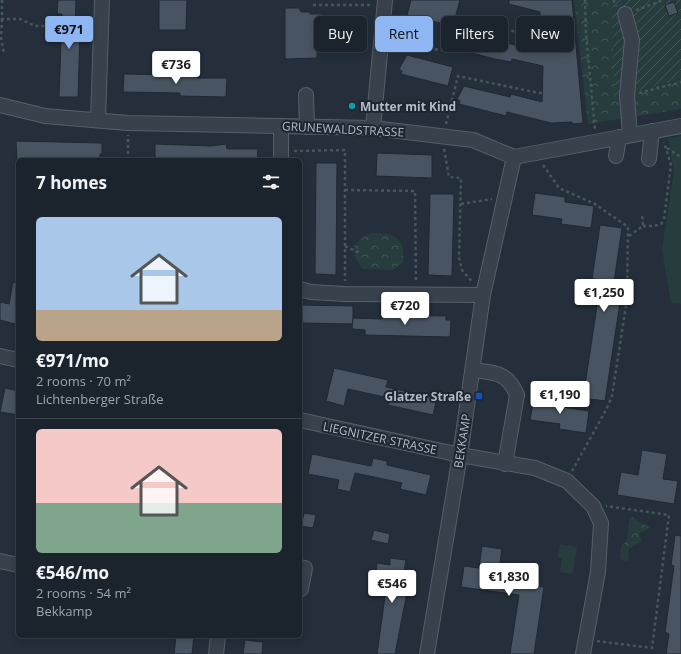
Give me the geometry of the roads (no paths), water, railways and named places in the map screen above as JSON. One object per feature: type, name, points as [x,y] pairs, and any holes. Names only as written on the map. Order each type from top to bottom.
[{"type":"street","points":[[98,120],[102,0]]},
{"type":"street","points":[[373,128],[384,3]]},
{"type":"street","points":[[616,156],[625,136],[632,40],[625,14]]},
{"type":"street","points":[[306,95],[306,127]]},
{"type":"street","name":"GRUNEWALDSTRASSE","points":[[0,105],[45,116],[128,123],[373,128],[473,140],[514,157]]},
{"type":"street","points":[[281,126],[281,156]]},
{"type":"street","points":[[514,157],[681,126]]},
{"type":"street","points":[[649,159],[652,132]]},
{"type":"street","name":"BEKKAMP","points":[[427,654],[460,455],[484,295],[514,157]]},
{"type":"street","points":[[302,290],[311,292],[345,294],[484,295]]},
{"type":"street","points":[[0,356],[16,360]]},
{"type":"street","points":[[473,370],[503,375],[512,384],[517,395],[505,464]]},
{"type":"street","name":"LIEGNITZER STRASSE","points":[[302,420],[460,455]]},
{"type":"street","points":[[460,455],[535,468],[567,481],[593,506],[601,523],[598,572],[583,654]]},
{"type":"street","points":[[0,561],[16,565]]},
{"type":"street","points":[[302,567],[305,568],[302,584]]},
{"type":"street","points":[[216,654],[218,638]]},
{"type":"place","name":"Mutter mit Kind","points":[[352,106]]},
{"type":"place","name":"Glatzer Straße","points":[[479,396]]}]
